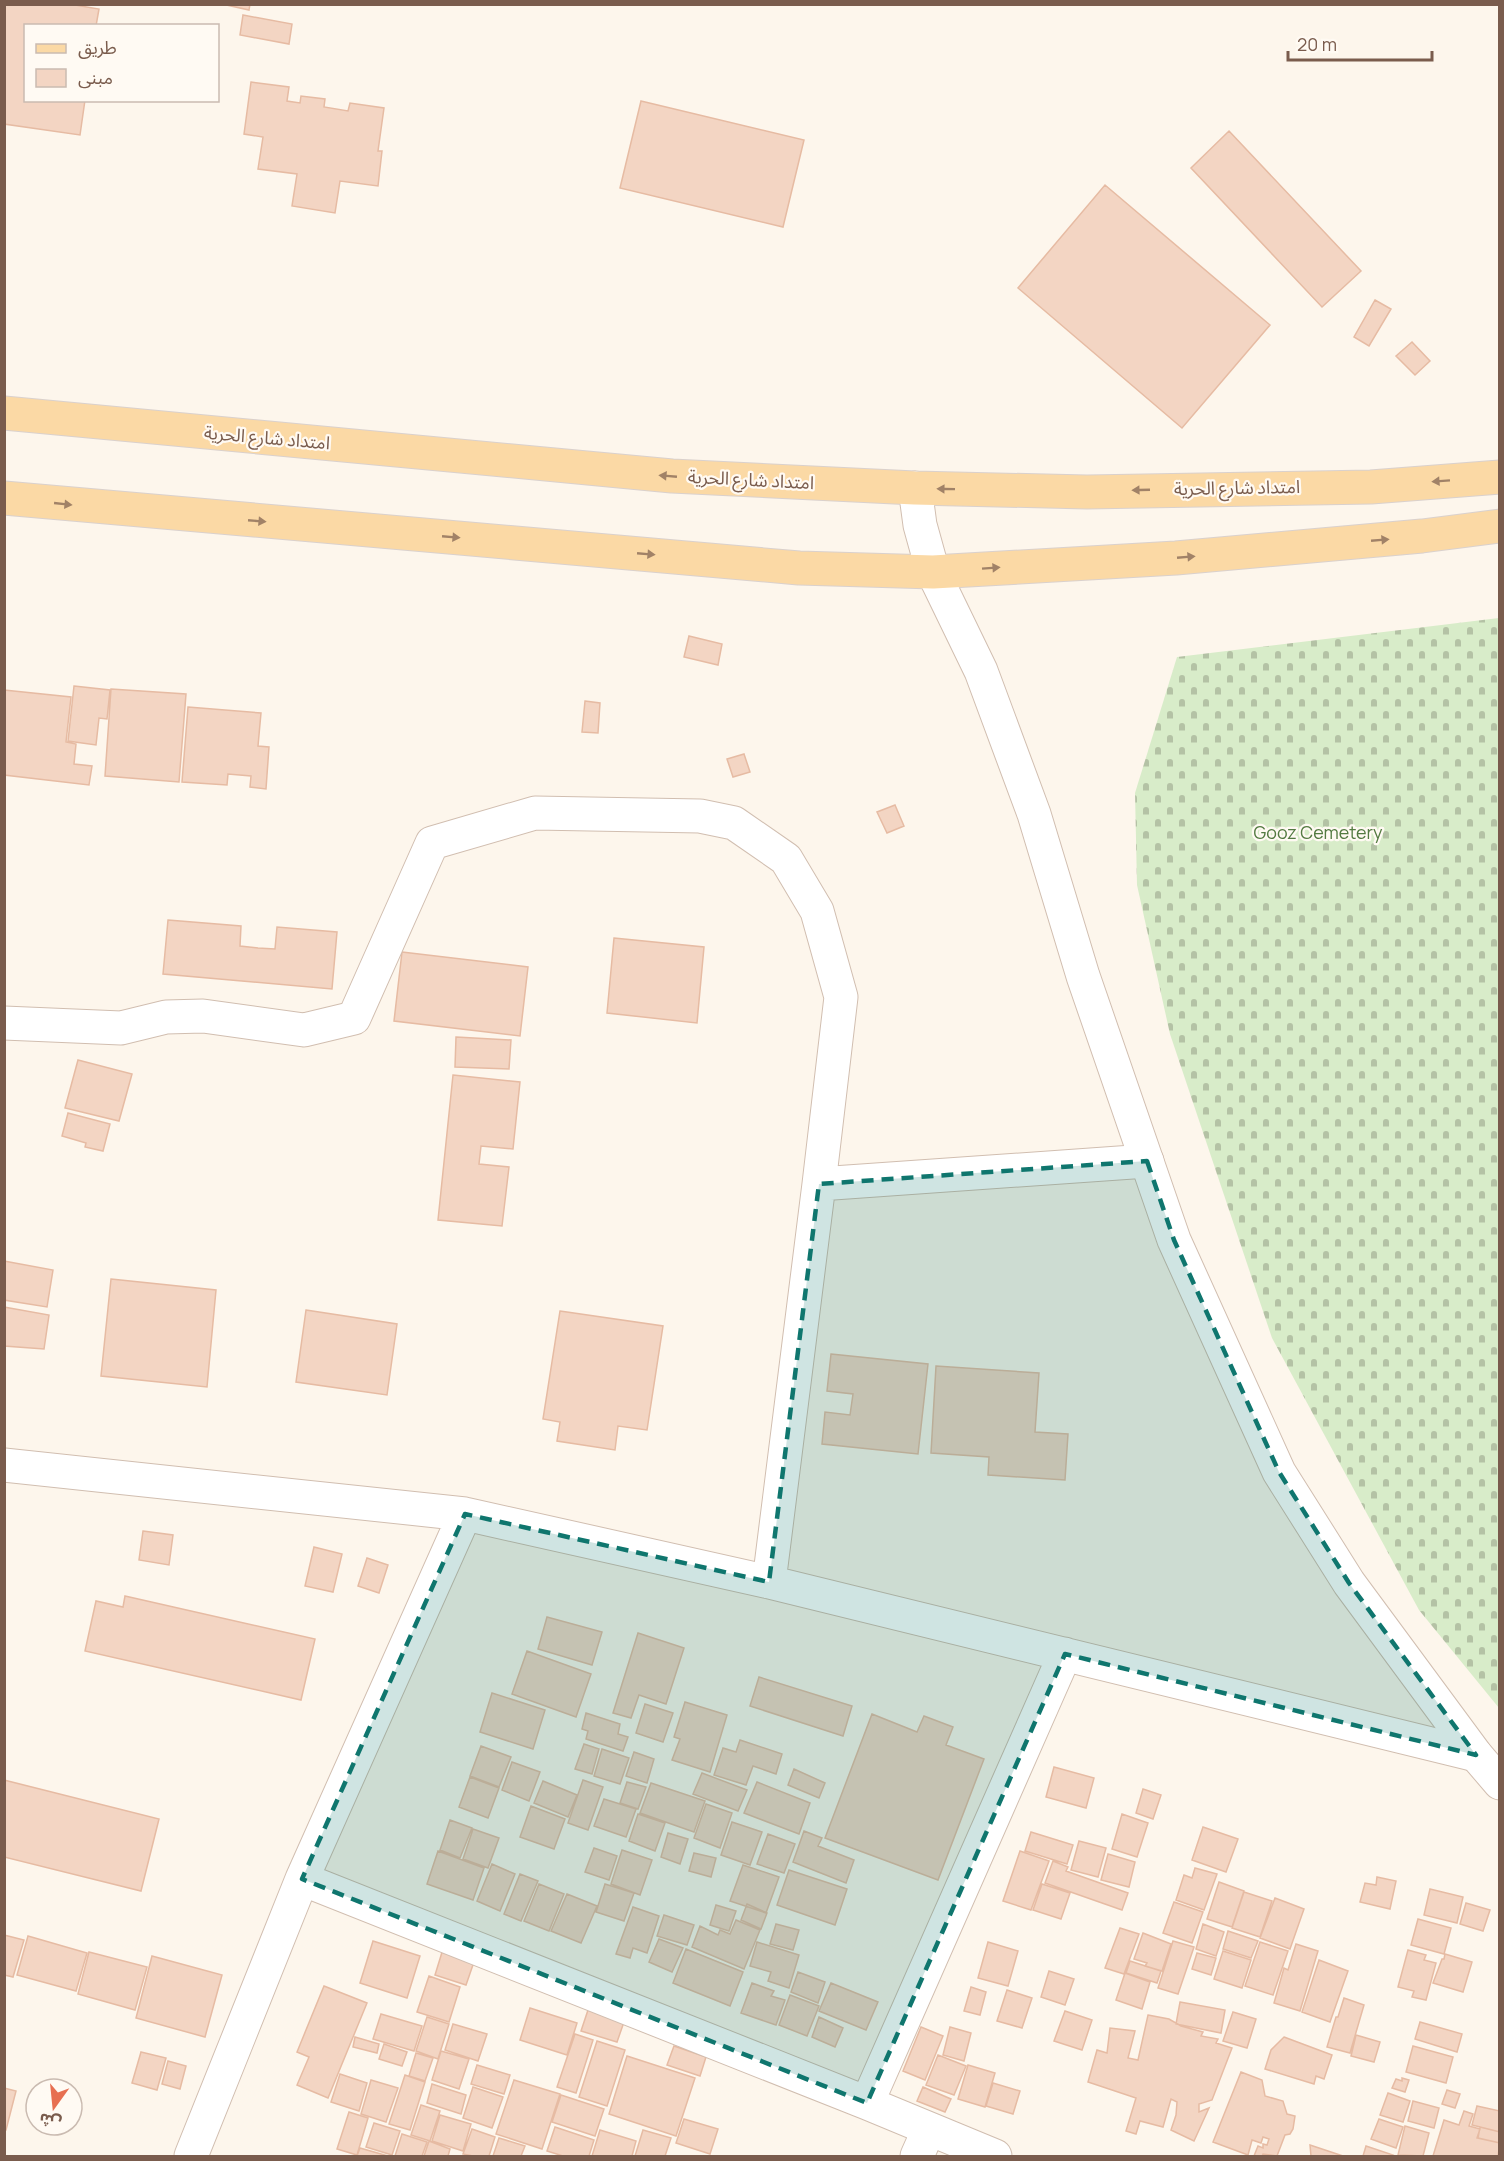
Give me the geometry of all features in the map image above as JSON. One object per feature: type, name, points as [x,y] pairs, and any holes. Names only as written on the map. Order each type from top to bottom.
[{"type":"main road","name":"امتداد شارع الحرية","points":[[4,413],[672,476],[915,488],[1086,492],[1371,487],[1500,477]]},
{"type":"main road","points":[[4,498],[799,568],[933,572],[1188,557],[1422,536],[1500,526]]},
{"type":"street","points":[[915,488],[920,525],[933,572],[981,671],[1034,814],[1083,976],[1174,1240],[1279,1472],[1349,1583],[1476,1755],[1500,1783]]},
{"type":"street","points":[[4,1023],[121,1028],[166,1017],[203,1016],[304,1030],[354,1018],[432,843],[535,813],[700,816],[734,823],[786,859],[817,911],[841,997],[769,1582]]},
{"type":"street","points":[[819,1184],[1147,1161]]},
{"type":"street","points":[[4,1465],[465,1514],[769,1582],[1476,1755]]},
{"type":"street","points":[[191,2157],[302,1878],[465,1514]]},
{"type":"street","points":[[867,2103],[1065,1654]]},
{"type":"street","points":[[302,1878],[867,2103],[923,2143],[995,2157]]},
{"type":"highlighted area","points":[[1147,1161],[1174,1240],[1279,1472],[1349,1583],[1476,1755],[1065,1654],[867,2103],[302,1879],[465,1514],[769,1582],[819,1184]]},
{"type":"green space","name":"Gooz Cemetery","points":[[1500,618],[1499,1708],[1419,1610],[1272,1338],[1170,1034],[1137,885],[1135,793],[1177,657]]},
{"type":"building","points":[[4,4],[69,4],[99,9],[96,24],[24,24],[24,102],[85,102],[80,135],[4,124]]},
{"type":"building","points":[[222,4],[250,4],[249,10]]},
{"type":"building","points":[[243,15],[292,24],[289,44],[240,35]]},
{"type":"building","points":[[251,82],[289,87],[287,101],[300,103],[301,96],[325,99],[324,107],[348,111],[350,103],[384,108],[378,151],[382,151],[378,186],[340,181],[335,213],[292,206],[297,174],[258,169],[263,137],[244,134]]},
{"type":"building","points":[[641,101],[804,140],[783,227],[620,188]]},
{"type":"building","points":[[1229,131],[1361,271],[1322,307],[1191,168]]},
{"type":"building","points":[[1105,185],[1270,325],[1182,428],[1018,288]]},
{"type":"building","points":[[1375,300],[1391,309],[1369,346],[1354,337]]},
{"type":"building","points":[[1412,342],[1430,361],[1415,375],[1396,356]]},
{"type":"building","points":[[689,636],[722,644],[718,665],[684,657]]},
{"type":"building","points":[[74,686],[110,690],[107,719],[99,718],[96,745],[68,741]]},
{"type":"building","points":[[111,689],[186,694],[179,782],[105,776]]},
{"type":"building","points":[[4,690],[71,697],[66,742],[76,744],[74,764],[92,766],[89,785],[4,775]]},
{"type":"building","points":[[585,701],[600,703],[598,733],[582,732]]},
{"type":"building","points":[[188,707],[261,713],[258,746],[269,747],[266,789],[250,787],[251,776],[228,774],[227,785],[182,782]]},
{"type":"building","points":[[744,754],[750,772],[733,777],[727,759]]},
{"type":"building","points":[[895,805],[904,826],[887,833],[877,812]]},
{"type":"building","points":[[168,920],[241,926],[240,946],[258,948],[275,949],[277,927],[337,932],[332,989],[163,974]]},
{"type":"building","points":[[614,938],[704,947],[697,1023],[607,1013]]},
{"type":"building","points":[[402,952],[528,967],[520,1036],[394,1021]]},
{"type":"building","points":[[456,1037],[511,1040],[509,1069],[455,1067]]},
{"type":"building","points":[[78,1060],[132,1074],[119,1121],[65,1108]]},
{"type":"building","points":[[453,1075],[520,1082],[513,1149],[481,1146],[479,1164],[509,1167],[502,1226],[438,1220]]},
{"type":"building","points":[[68,1113],[110,1124],[103,1151],[85,1147],[86,1143],[62,1136]]},
{"type":"building","points":[[4,1261],[53,1270],[47,1307],[4,1300]]},
{"type":"building","points":[[111,1279],[216,1290],[207,1387],[101,1376]]},
{"type":"building","points":[[4,1307],[49,1315],[44,1349],[4,1346]]},
{"type":"building","points":[[306,1310],[397,1324],[387,1395],[296,1382]]},
{"type":"building","points":[[560,1311],[663,1326],[647,1430],[618,1426],[615,1450],[557,1441],[560,1422],[543,1419]]},
{"type":"building","points":[[831,1354],[928,1364],[918,1454],[822,1444],[825,1412],[850,1415],[853,1394],[827,1391]]},
{"type":"building","points":[[936,1366],[1039,1373],[1035,1432],[1068,1434],[1065,1480],[988,1475],[989,1457],[931,1453]]},
{"type":"building","points":[[143,1531],[173,1535],[169,1565],[139,1560]]},
{"type":"building","points":[[314,1547],[342,1554],[333,1592],[305,1586]]},
{"type":"building","points":[[367,1558],[388,1565],[379,1593],[358,1586]]},
{"type":"building","points":[[125,1596],[315,1639],[301,1700],[85,1651],[96,1601],[123,1607]]},
{"type":"building","points":[[547,1617],[602,1632],[592,1665],[538,1649]]},
{"type":"building","points":[[638,1633],[684,1648],[666,1704],[639,1695],[631,1718],[613,1713]]},
{"type":"building","points":[[527,1651],[591,1674],[576,1717],[512,1694]]},
{"type":"building","points":[[759,1677],[852,1706],[843,1736],[750,1706]]},
{"type":"building","points":[[492,1693],[545,1710],[533,1749],[480,1732]]},
{"type":"building","points":[[685,1702],[727,1715],[710,1772],[672,1760],[680,1739],[674,1737]]},
{"type":"building","points":[[645,1704],[673,1713],[663,1742],[636,1733]]},
{"type":"building","points":[[586,1713],[620,1724],[618,1734],[628,1737],[623,1751],[586,1739],[588,1731],[582,1729]]},
{"type":"building","points":[[872,1714],[917,1732],[924,1716],[953,1727],[946,1745],[984,1759],[938,1880],[825,1838]]},
{"type":"building","points":[[740,1740],[782,1754],[776,1774],[753,1766],[746,1785],[714,1775],[723,1748],[736,1752]]},
{"type":"building","points":[[584,1744],[599,1749],[592,1774],[575,1769]]},
{"type":"building","points":[[481,1746],[511,1757],[499,1787],[470,1776]]},
{"type":"building","points":[[602,1749],[629,1758],[620,1784],[594,1776]]},
{"type":"building","points":[[634,1752],[654,1759],[647,1783],[626,1776]]},
{"type":"building","points":[[512,1762],[540,1772],[529,1801],[502,1790]]},
{"type":"building","points":[[1054,1767],[1094,1778],[1086,1808],[1046,1797]]},
{"type":"building","points":[[794,1769],[825,1783],[819,1798],[788,1785]]},
{"type":"building","points":[[702,1773],[747,1790],[738,1811],[693,1794]]},
{"type":"building","points":[[470,1777],[499,1788],[488,1818],[459,1807]]},
{"type":"building","points":[[4,1780],[159,1819],[141,1891],[4,1857]]},
{"type":"building","points":[[583,1780],[603,1787],[588,1830],[568,1823]]},
{"type":"building","points":[[543,1781],[577,1795],[568,1817],[534,1803]]},
{"type":"building","points":[[627,1782],[646,1787],[638,1809],[620,1803]]},
{"type":"building","points":[[757,1782],[810,1803],[799,1834],[744,1813]]},
{"type":"building","points":[[651,1783],[705,1801],[694,1832],[640,1813]]},
{"type":"building","points":[[1143,1789],[1161,1795],[1153,1819],[1136,1813]]},
{"type":"building","points":[[604,1799],[636,1809],[626,1837],[594,1826]]},
{"type":"building","points":[[706,1804],[732,1813],[720,1848],[694,1838]]},
{"type":"building","points":[[531,1806],[565,1819],[554,1849],[520,1837]]},
{"type":"building","points":[[638,1814],[665,1823],[655,1851],[629,1841]]},
{"type":"building","points":[[1122,1814],[1148,1823],[1137,1857],[1112,1849]]},
{"type":"building","points":[[450,1820],[472,1828],[460,1858],[440,1850]]},
{"type":"building","points":[[732,1822],[762,1832],[750,1865],[721,1855]]},
{"type":"building","points":[[1203,1827],[1238,1839],[1226,1872],[1192,1860]]},
{"type":"building","points":[[473,1829],[499,1838],[488,1868],[463,1859]]},
{"type":"building","points":[[804,1831],[822,1838],[818,1846],[854,1860],[846,1883],[793,1862]]},
{"type":"building","points":[[1031,1832],[1073,1845],[1067,1864],[1025,1851]]},
{"type":"building","points":[[668,1833],[688,1839],[680,1864],[661,1857]]},
{"type":"building","points":[[768,1834],[795,1844],[784,1873],[757,1864]]},
{"type":"building","points":[[1079,1841],[1106,1848],[1098,1877],[1071,1870]]},
{"type":"building","points":[[594,1848],[617,1856],[609,1880],[585,1872]]},
{"type":"building","points":[[622,1850],[652,1860],[640,1895],[611,1884]]},
{"type":"building","points":[[438,1851],[484,1868],[473,1900],[427,1884]]},
{"type":"building","points":[[1020,1851],[1049,1861],[1031,1910],[1003,1901]]},
{"type":"building","points":[[694,1853],[716,1858],[711,1877],[689,1871]]},
{"type":"building","points":[[1108,1854],[1135,1862],[1129,1887],[1101,1880]]},
{"type":"building","points":[[1053,1861],[1068,1867],[1066,1871],[1128,1893],[1122,1910],[1045,1883]]},
{"type":"building","points":[[492,1864],[515,1874],[500,1911],[477,1901]]},
{"type":"building","points":[[743,1865],[779,1877],[766,1913],[730,1901]]},
{"type":"building","points":[[1195,1868],[1217,1874],[1204,1910],[1176,1900],[1184,1875],[1192,1878]]},
{"type":"building","points":[[789,1870],[847,1889],[835,1925],[777,1905]]},
{"type":"building","points":[[520,1874],[538,1881],[521,1921],[504,1914]]},
{"type":"building","points":[[1377,1877],[1396,1881],[1390,1909],[1360,1902],[1365,1883],[1376,1885]]},
{"type":"building","points":[[1219,1882],[1244,1891],[1232,1927],[1207,1919]]},
{"type":"building","points":[[539,1884],[564,1894],[549,1931],[524,1921]]},
{"type":"building","points":[[605,1884],[634,1893],[624,1921],[596,1912]]},
{"type":"building","points":[[1042,1884],[1070,1893],[1061,1919],[1033,1910]]},
{"type":"building","points":[[1430,1889],[1463,1897],[1457,1923],[1424,1915]]},
{"type":"building","points":[[1244,1892],[1272,1901],[1260,1937],[1232,1928]]},
{"type":"building","points":[[567,1894],[597,1906],[581,1943],[551,1931]]},
{"type":"building","points":[[1275,1898],[1304,1909],[1290,1949],[1260,1938]]},
{"type":"building","points":[[1174,1902],[1203,1912],[1192,1943],[1163,1933]]},
{"type":"building","points":[[1466,1903],[1490,1910],[1483,1931],[1460,1924]]},
{"type":"building","points":[[747,1904],[767,1913],[761,1929],[741,1920]]},
{"type":"building","points":[[716,1905],[736,1911],[729,1931],[710,1925]]},
{"type":"building","points":[[633,1907],[659,1916],[647,1953],[633,1948],[630,1958],[616,1954]]},
{"type":"building","points":[[664,1915],[694,1925],[687,1945],[657,1936]]},
{"type":"building","points":[[1418,1919],[1451,1928],[1444,1954],[1411,1945]]},
{"type":"building","points":[[736,1920],[760,1930],[744,1969],[692,1947],[700,1926],[718,1935],[720,1930],[730,1934]]},
{"type":"building","points":[[776,1924],[799,1930],[793,1950],[770,1944]]},
{"type":"building","points":[[1203,1924],[1224,1932],[1216,1956],[1196,1949]]},
{"type":"building","points":[[1120,1928],[1139,1934],[1124,1974],[1105,1968]]},
{"type":"building","points":[[1228,1931],[1258,1941],[1251,1958],[1223,1949]]},
{"type":"building","points":[[1143,1933],[1171,1944],[1162,1971],[1145,1966],[1147,1963],[1134,1959]]},
{"type":"building","points":[[4,1935],[24,1940],[13,1977],[4,1975]]},
{"type":"building","points":[[28,1936],[87,1953],[76,1991],[17,1975]]},
{"type":"building","points":[[659,1939],[683,1948],[672,1972],[649,1962]]},
{"type":"building","points":[[373,1941],[420,1956],[407,1998],[360,1983]]},
{"type":"building","points":[[1173,1941],[1194,1947],[1178,1994],[1158,1988]]},
{"type":"building","points":[[757,1942],[799,1955],[789,1988],[768,1981],[771,1972],[750,1966]]},
{"type":"building","points":[[988,1942],[1018,1951],[1008,1986],[978,1978]]},
{"type":"building","points":[[1260,1942],[1288,1951],[1273,1995],[1245,1986]]},
{"type":"building","points":[[1296,1944],[1318,1951],[1300,2011],[1274,2003],[1284,1968],[1288,1970]]},
{"type":"building","points":[[443,1949],[475,1959],[466,1985],[435,1975]]},
{"type":"building","points":[[686,1949],[743,1972],[730,2006],[673,1983]]},
{"type":"building","points":[[1408,1950],[1426,1955],[1424,1960],[1436,1963],[1426,2000],[1412,1997],[1414,1991],[1398,1987]]},
{"type":"building","points":[[1223,1951],[1251,1960],[1242,1988],[1214,1979]]},
{"type":"building","points":[[89,1952],[147,1967],[135,2010],[78,1994]]},
{"type":"building","points":[[1197,1953],[1216,1958],[1211,1975],[1192,1969]]},
{"type":"building","points":[[1445,1954],[1472,1962],[1463,1992],[1433,1983]]},
{"type":"building","points":[[152,1956],[222,1975],[205,2037],[136,2018]]},
{"type":"building","points":[[1319,1960],[1348,1971],[1330,2022],[1302,2012]]},
{"type":"building","points":[[1130,1961],[1161,1971],[1157,1983],[1126,1973]]},
{"type":"building","points":[[1049,1971],[1074,1979],[1065,2005],[1041,1997]]},
{"type":"building","points":[[798,1972],[825,1982],[818,2003],[791,1992]]},
{"type":"building","points":[[1125,1973],[1150,1982],[1142,2009],[1116,2000]]},
{"type":"building","points":[[429,1976],[460,1987],[449,2022],[417,2012]]},
{"type":"building","points":[[752,1983],[774,1991],[771,1996],[785,2000],[776,2025],[741,2013]]},
{"type":"building","points":[[831,1983],[878,2002],[866,2030],[819,2011]]},
{"type":"building","points":[[324,1986],[367,2003],[328,2098],[297,2085],[309,2057],[297,2052]]},
{"type":"building","points":[[971,1987],[986,1992],[980,2015],[964,2011]]},
{"type":"building","points":[[1007,1990],[1032,1998],[1022,2028],[997,2021]]},
{"type":"building","points":[[790,1995],[819,2006],[807,2036],[779,2025]]},
{"type":"building","points":[[1344,1998],[1364,2005],[1350,2053],[1327,2047]]},
{"type":"building","points":[[1180,2002],[1225,2010],[1221,2033],[1176,2024]]},
{"type":"building","points":[[530,2008],[577,2023],[567,2055],[520,2040]]},
{"type":"building","points":[[588,2010],[624,2022],[617,2042],[581,2031]]},
{"type":"building","points":[[1065,2011],[1092,2020],[1082,2050],[1054,2041]]},
{"type":"building","points":[[1233,2012],[1256,2019],[1247,2048],[1223,2041]]},
{"type":"building","points":[[381,2014],[422,2026],[414,2051],[373,2039]]},
{"type":"building","points":[[1148,2015],[1169,2019],[1181,2026],[1203,2032],[1201,2036],[1218,2039],[1216,2043],[1232,2048],[1212,2100],[1199,2104],[1199,2112],[1209,2108],[1194,2141],[1171,2130],[1177,2102],[1171,2099],[1163,2127],[1140,2121],[1136,2134],[1126,2131],[1136,2098],[1088,2082],[1097,2050],[1107,2053],[1110,2028],[1135,2031],[1128,2058],[1138,2060]]},
{"type":"building","points":[[427,2017],[449,2024],[438,2059],[416,2051]]},
{"type":"building","points":[[819,2017],[843,2028],[835,2047],[812,2037]]},
{"type":"building","points":[[1420,2022],[1462,2034],[1457,2052],[1415,2039]]},
{"type":"building","points":[[453,2024],[487,2034],[478,2061],[445,2050]]},
{"type":"building","points":[[921,2027],[943,2036],[925,2080],[903,2071]]},
{"type":"building","points":[[950,2027],[971,2033],[964,2061],[943,2055]]},
{"type":"building","points":[[575,2034],[593,2040],[576,2093],[557,2087]]},
{"type":"building","points":[[1356,2035],[1380,2042],[1374,2062],[1351,2056]]},
{"type":"building","points":[[355,2037],[379,2044],[377,2053],[353,2047]]},
{"type":"building","points":[[1284,2037],[1332,2055],[1324,2079],[1316,2076],[1314,2084],[1265,2069],[1271,2050]]},
{"type":"building","points":[[597,2041],[625,2050],[607,2106],[579,2097]]},
{"type":"building","points":[[384,2044],[407,2052],[402,2066],[379,2059]]},
{"type":"building","points":[[674,2046],[706,2057],[700,2076],[667,2065]]},
{"type":"building","points":[[1413,2046],[1453,2057],[1446,2083],[1406,2072]]},
{"type":"building","points":[[441,2051],[469,2059],[459,2089],[432,2080]]},
{"type":"building","points":[[141,2052],[166,2058],[157,2090],[132,2083]]},
{"type":"building","points":[[416,2053],[433,2058],[425,2081],[409,2076]]},
{"type":"building","points":[[938,2055],[966,2066],[954,2095],[926,2085]]},
{"type":"building","points":[[627,2056],[695,2078],[676,2136],[609,2114]]},
{"type":"building","points":[[168,2061],[186,2066],[180,2089],[162,2084]]},
{"type":"building","points":[[477,2065],[510,2075],[504,2094],[471,2084]]},
{"type":"building","points":[[968,2065],[995,2073],[985,2107],[958,2099]]},
{"type":"building","points":[[1241,2072],[1262,2080],[1265,2096],[1283,2101],[1287,2114],[1295,2116],[1293,2129],[1290,2134],[1285,2135],[1277,2156],[1263,2154],[1254,2156],[1258,2146],[1263,2148],[1263,2144],[1267,2145],[1269,2139],[1263,2137],[1261,2143],[1252,2140],[1248,2155],[1213,2142]]},
{"type":"building","points":[[340,2074],[367,2083],[359,2111],[331,2102]]},
{"type":"building","points":[[405,2075],[425,2082],[410,2130],[389,2124]]},
{"type":"building","points":[[1402,2078],[1409,2080],[1405,2092],[1392,2088],[1396,2079],[1402,2081]]},
{"type":"building","points":[[371,2080],[398,2088],[386,2122],[361,2114]]},
{"type":"building","points":[[514,2080],[560,2094],[542,2149],[496,2134]]},
{"type":"building","points":[[993,2083],[1020,2091],[1013,2114],[986,2106]]},
{"type":"building","points":[[432,2084],[466,2095],[461,2114],[427,2103]]},
{"type":"building","points":[[473,2087],[503,2097],[492,2128],[463,2118]]},
{"type":"building","points":[[923,2087],[951,2099],[945,2112],[917,2101]]},
{"type":"building","points":[[4,2088],[16,2091],[6,2130],[4,2130]]},
{"type":"building","points":[[1447,2090],[1460,2094],[1455,2108],[1442,2104]]},
{"type":"building","points":[[1388,2093],[1410,2101],[1403,2122],[1380,2115]]},
{"type":"building","points":[[561,2095],[604,2109],[595,2136],[552,2122]]},
{"type":"building","points":[[1413,2101],[1439,2108],[1434,2128],[1408,2121]]},
{"type":"building","points":[[421,2105],[440,2111],[430,2141],[411,2135]]},
{"type":"building","points":[[1477,2106],[1500,2111],[1500,2132],[1472,2125]]},
{"type":"building","points":[[1464,2111],[1473,2114],[1469,2126],[1480,2129],[1477,2138],[1500,2143],[1498,2156],[1433,2156],[1444,2120],[1459,2125]]},
{"type":"building","points":[[349,2112],[368,2118],[357,2155],[337,2149]]},
{"type":"building","points":[[440,2115],[471,2124],[463,2151],[432,2141]]},
{"type":"building","points":[[684,2119],[718,2129],[710,2154],[676,2143]]},
{"type":"building","points":[[1379,2119],[1403,2127],[1396,2148],[1371,2139]]},
{"type":"building","points":[[374,2123],[400,2131],[392,2155],[366,2147]]},
{"type":"building","points":[[1405,2126],[1429,2133],[1423,2156],[1398,2155]]},
{"type":"building","points":[[555,2127],[594,2140],[589,2156],[563,2156],[547,2151]]},
{"type":"building","points":[[1480,2127],[1500,2132],[1500,2143],[1478,2138]]},
{"type":"building","points":[[472,2129],[495,2137],[489,2156],[463,2154]]},
{"type":"building","points":[[600,2130],[636,2141],[632,2156],[592,2156]]},
{"type":"building","points":[[643,2130],[671,2138],[665,2156],[635,2156]]},
{"type":"building","points":[[402,2134],[427,2142],[422,2156],[395,2156]]},
{"type":"building","points":[[499,2138],[525,2146],[521,2156],[493,2156]]},
{"type":"building","points":[[429,2141],[450,2149],[448,2156],[424,2156]]},
{"type":"building","points":[[1310,2145],[1343,2156],[1311,2156]]},
{"type":"building","points":[[1366,2146],[1393,2155],[1363,2156]]},
{"type":"building","points":[[360,2148],[388,2156],[357,2156]]}]
